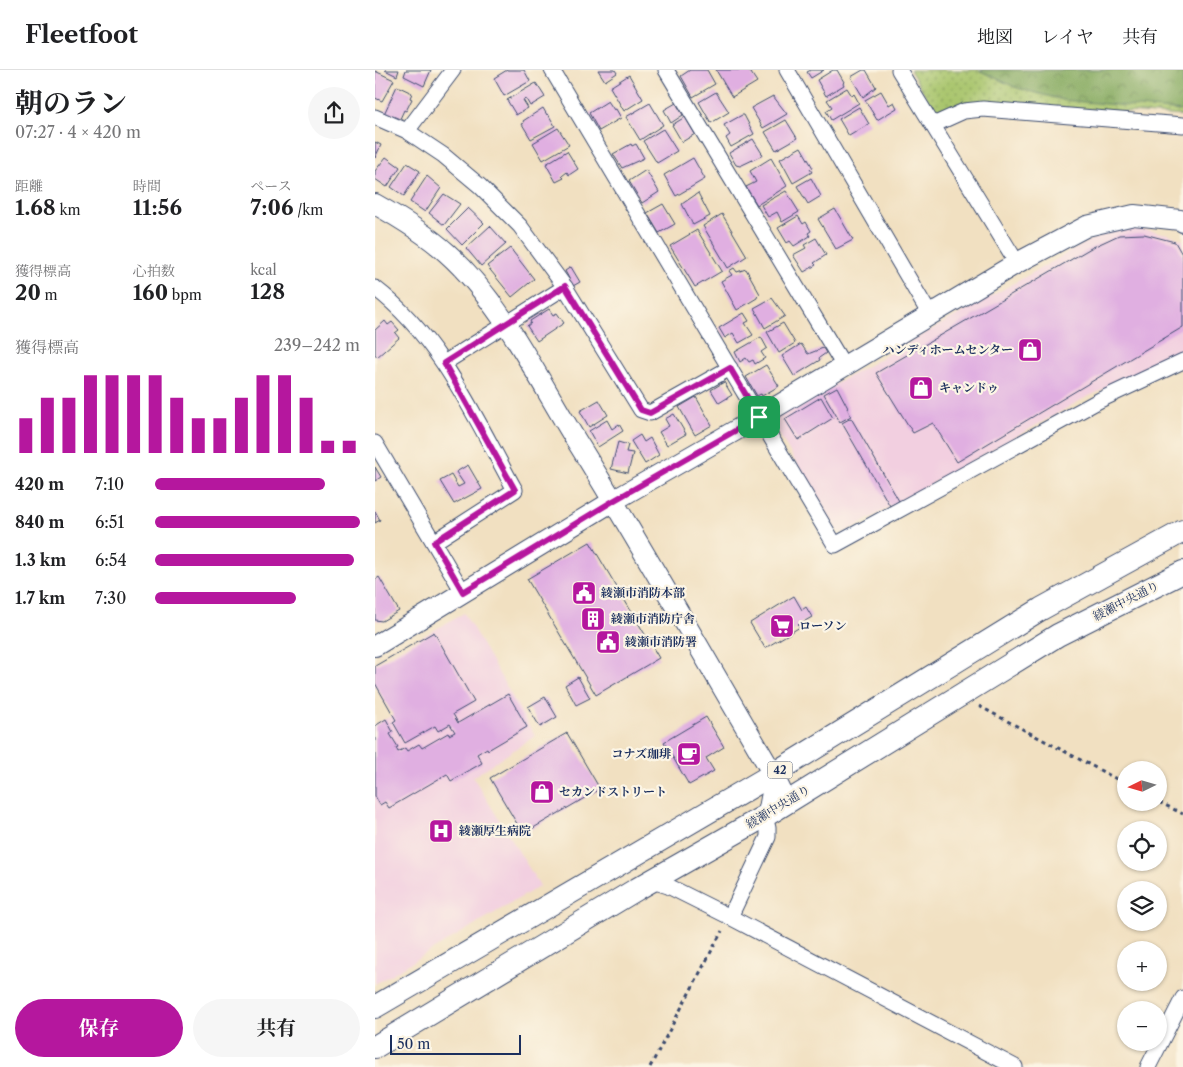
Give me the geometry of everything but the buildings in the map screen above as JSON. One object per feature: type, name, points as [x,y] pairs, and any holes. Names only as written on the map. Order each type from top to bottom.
[{"type":"main road","name":"42","points":[[375,1007],[773,774],[1041,609],[1183,531]]},
{"type":"main road","name":"綾瀬中央通り","points":[[375,1047],[765,816],[1058,635],[1183,572]]},
{"type":"street","points":[[407,131],[453,70]]},
{"type":"street","points":[[552,70],[835,545],[1100,400],[1183,361]]},
{"type":"street","points":[[666,70],[844,366]]},
{"type":"street","points":[[787,70],[930,315]]},
{"type":"street","points":[[899,70],[1017,263]]},
{"type":"street","points":[[933,125],[964,111],[983,109],[1183,125]]},
{"type":"street","points":[[375,116],[407,131],[443,156],[480,186],[520,226],[565,286],[641,410],[650,413],[730,368]]},
{"type":"street","points":[[375,204],[397,216],[447,253],[480,288],[506,324],[556,410],[613,501],[773,774],[786,802]]},
{"type":"street","points":[[375,645],[613,501],[759,417],[1017,263],[1087,226],[1134,215],[1180,220],[1183,222]]},
{"type":"street","points":[[444,363],[565,286]]},
{"type":"street","points":[[375,288],[418,328],[444,363],[515,490],[434,542]]},
{"type":"street","points":[[375,443],[463,592]]},
{"type":"street","points":[[730,917],[768,838],[765,816],[773,774]]},
{"type":"street","points":[[653,881],[668,886],[730,917],[1015,1067]]},
{"type":"street","points":[[1147,1067],[1183,998]]},
{"type":"path","points":[[963,693],[980,707],[1117,779]]},
{"type":"path","points":[[1167,806],[1183,814]]},
{"type":"path","points":[[650,1067],[730,917]]},
{"type":"shaded area","name":"ハンディホームセンター","points":[[1122,228],[1168,234],[1183,240],[1183,352],[1083,399],[844,533],[837,531],[776,429],[775,418],[1096,237],[1113,229]]},
{"type":"shaded area","name":"綾瀬厚生病院","points":[[464,613],[535,736],[473,777],[540,886],[375,984],[375,725],[393,715],[375,685],[375,664]]},
{"type":"green space","points":[[910,70],[1183,70],[1183,116],[967,102],[941,112],[933,108]]},
{"type":"green space","points":[[978,70],[1183,70],[1183,111],[1063,100],[1017,88]]},
{"type":"place","name":"ハンディホームセンター","points":[[1030,350]]},
{"type":"place","name":"キャンドゥ","points":[[921,388]]},
{"type":"place","name":"綾瀬市消防本部","points":[[584,593]]},
{"type":"place","name":"綾瀬市消防庁舎","points":[[593,619]]},
{"type":"place","name":"ローソン","points":[[782,626]]},
{"type":"place","name":"綾瀬市消防署","points":[[608,642]]},
{"type":"place","name":"コナズ珈琲","points":[[689,754]]},
{"type":"place","name":"セカンドストリート","points":[[542,792]]},
{"type":"place","name":"綾瀬厚生病院","points":[[441,831]]},
{"type":"route","points":[[565,286],[641,410],[650,413],[730,368],[759,417],[613,501],[463,592],[434,542],[515,490],[444,363],[565,286]]}]
